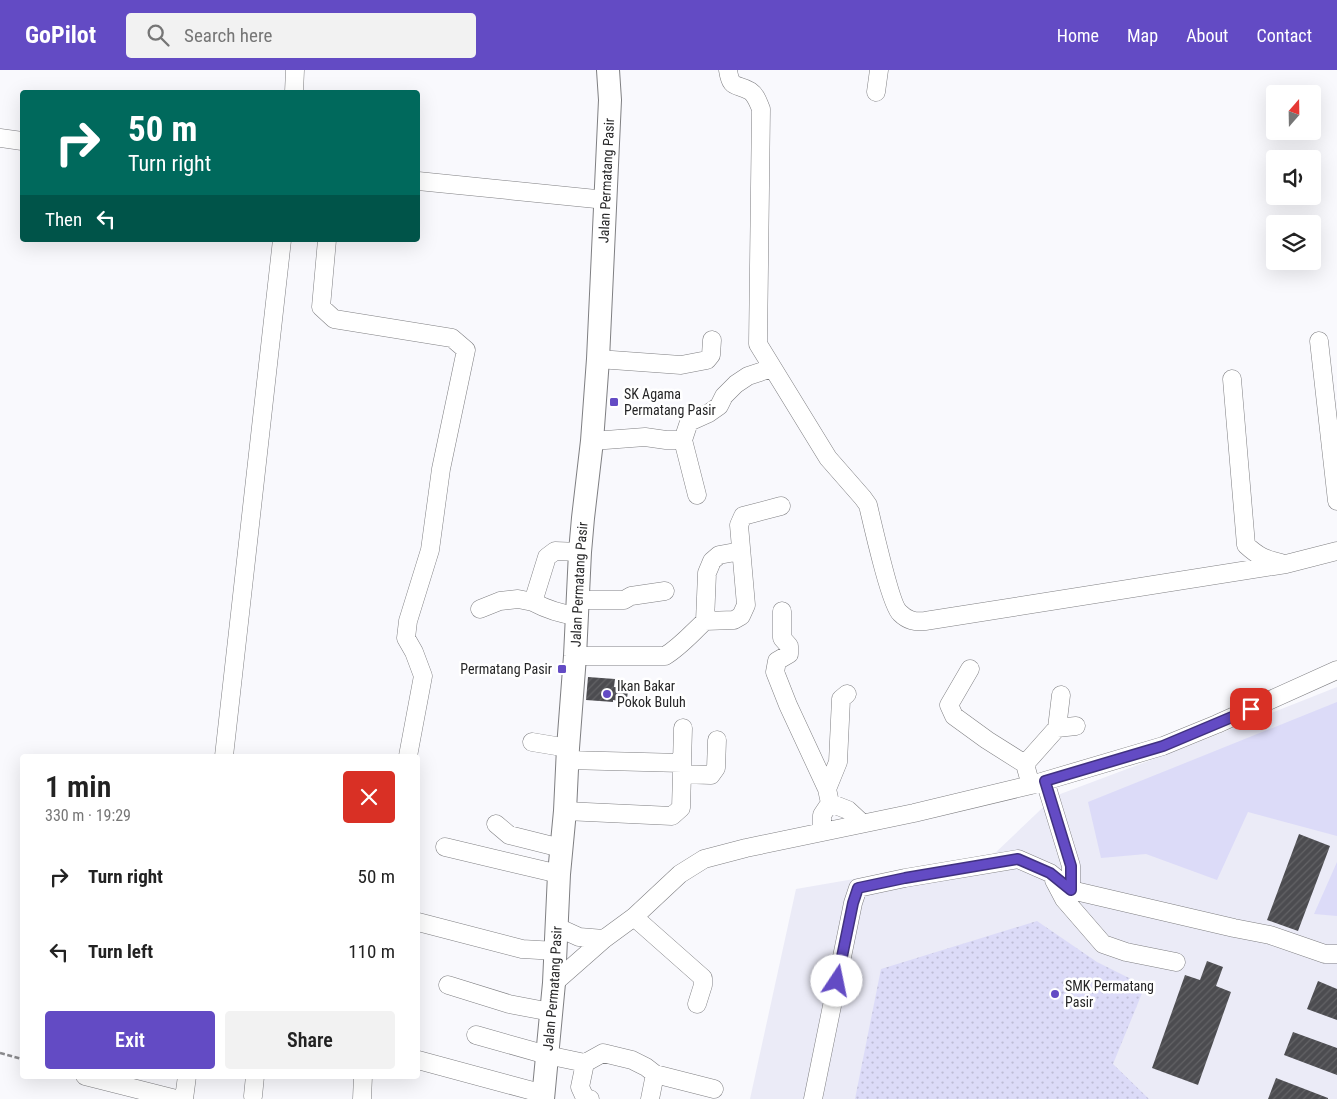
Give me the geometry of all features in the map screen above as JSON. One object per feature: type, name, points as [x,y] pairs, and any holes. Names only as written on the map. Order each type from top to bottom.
[{"type":"main road","name":"Jalan Permatang Pasir","points":[[544,1096],[554,982],[559,874],[565,811],[580,552],[592,441],[598,359],[610,100],[608,70]]},
{"type":"street","points":[[294,90],[295,70]]},
{"type":"street","points":[[728,70],[729,80],[756,96],[761,109],[758,344],[828,458],[868,505],[891,592],[899,612],[914,622],[1286,564],[1337,551]]},
{"type":"street","points":[[876,92],[879,70]]},
{"type":"street","points":[[0,138],[20,141]]},
{"type":"street","points":[[420,181],[606,200]]},
{"type":"street","points":[[224,754],[282,242]]},
{"type":"street","points":[[327,242],[321,307],[334,319],[452,338],[466,350],[441,469],[430,550],[408,621],[406,638],[414,652],[423,676],[408,754]]},
{"type":"street","points":[[598,359],[681,365],[707,360],[711,355],[712,340]]},
{"type":"street","points":[[1319,341],[1337,501]]},
{"type":"street","points":[[697,495],[683,440],[690,422],[719,406],[724,396],[736,384],[748,376],[772,368]]},
{"type":"street","points":[[1232,379],[1246,545],[1256,555],[1286,564]]},
{"type":"street","points":[[592,441],[645,437],[683,440]]},
{"type":"street","points":[[575,656],[665,656],[677,649],[705,621],[734,620],[741,616],[746,605],[739,525],[743,516],[781,506]]},
{"type":"street","points":[[534,602],[547,557],[555,551],[580,552]]},
{"type":"street","points":[[705,621],[707,573],[712,561],[720,555],[741,551]]},
{"type":"street","points":[[480,608],[500,601],[518,599],[534,602],[561,614],[577,608],[624,600],[631,596],[665,591]]},
{"type":"street","points":[[782,611],[782,638],[789,646],[789,654],[777,661],[775,672],[829,796],[862,823]]},
{"type":"street","points":[[970,669],[950,705],[954,716],[1024,764],[1038,783],[1071,866],[1071,890]]},
{"type":"street","points":[[554,982],[604,939],[634,917],[680,874],[704,859],[746,848],[914,813],[1038,783],[1163,746],[1337,670]]},
{"type":"street","points":[[822,832],[822,815],[838,762],[841,699],[847,694]]},
{"type":"street","points":[[1024,764],[1057,728],[1061,695]]},
{"type":"street","points":[[1057,728],[1076,726]]},
{"type":"street","points":[[565,811],[672,816],[681,808],[683,728]]},
{"type":"street","points":[[532,742],[567,754],[682,768],[711,775],[716,768],[717,740]]},
{"type":"street","points":[[496,824],[509,835],[561,848]]},
{"type":"street","points":[[445,847],[559,874]]},
{"type":"street","points":[[813,1099],[853,903],[858,888],[1018,859],[1050,873],[1071,890],[1270,935],[1325,954],[1337,954]]},
{"type":"street","points":[[1050,873],[1064,899],[1102,944],[1126,952],[1176,962]]},
{"type":"street","points":[[634,917],[703,978],[703,985],[697,1004]]},
{"type":"street","points":[[420,923],[522,949],[556,950]]},
{"type":"street","points":[[557,927],[579,937],[604,939]]},
{"type":"street","points":[[448,985],[509,1004],[551,1012]]},
{"type":"street","points":[[476,1035],[547,1055],[585,1063],[603,1053],[632,1060],[655,1074],[714,1089]]},
{"type":"street","points":[[420,1061],[544,1096]]},
{"type":"street","points":[[585,1063],[580,1087],[585,1098],[590,1099]]},
{"type":"street","points":[[650,1099],[655,1074]]},
{"type":"street","points":[[97,1079],[176,1099]]},
{"type":"street","points":[[184,1099],[187,1079]]},
{"type":"street","points":[[253,1096],[255,1079]]},
{"type":"street","points":[[362,1099],[363,1079]]},
{"type":"path","points":[[0,1053],[20,1058]]},
{"type":"shaded area","name":"SMK Permatang Pasir","points":[[1337,687],[1337,1099],[750,1099],[796,889],[993,855],[1055,796]]},
{"type":"shaded area","points":[[1337,702],[1337,836],[1248,812],[1217,880],[1146,854],[1101,858],[1088,802]]},
{"type":"shaded area","points":[[1337,862],[1337,916],[1314,914]]},
{"type":"shaded area","points":[[1037,921],[1097,962],[1145,986],[1113,1064],[1149,1099],[855,1099],[881,969]]},
{"type":"building","name":"Ikan Bakar Pokok Buluh","points":[[588,677],[615,679],[614,687],[628,688],[627,702],[586,700]]},
{"type":"building","points":[[1299,834],[1330,846],[1298,931],[1267,920]]},
{"type":"building","points":[[1207,961],[1223,967],[1216,986],[1231,992],[1198,1085],[1152,1068],[1185,975],[1200,980]]},
{"type":"building","points":[[1318,981],[1337,989],[1337,1020],[1307,1009]]},
{"type":"building","points":[[1293,1032],[1337,1048],[1337,1075],[1284,1055]]},
{"type":"building","points":[[1276,1078],[1328,1098],[1328,1099],[1268,1099]]},
{"type":"place","name":"SK Agama Permatang Pasir","points":[[614,402]]},
{"type":"place","name":"Permatang Pasir","points":[[562,669]]},
{"type":"place","name":"Ikan Bakar Pokok Buluh","points":[[607,694]]},
{"type":"place","name":"SMK Permatang Pasir","points":[[1055,994]]},
{"type":"route","points":[[837,981],[853,903],[858,888],[1018,859],[1050,873],[1071,890],[1071,866],[1045,781],[1163,746],[1251,709]]}]
